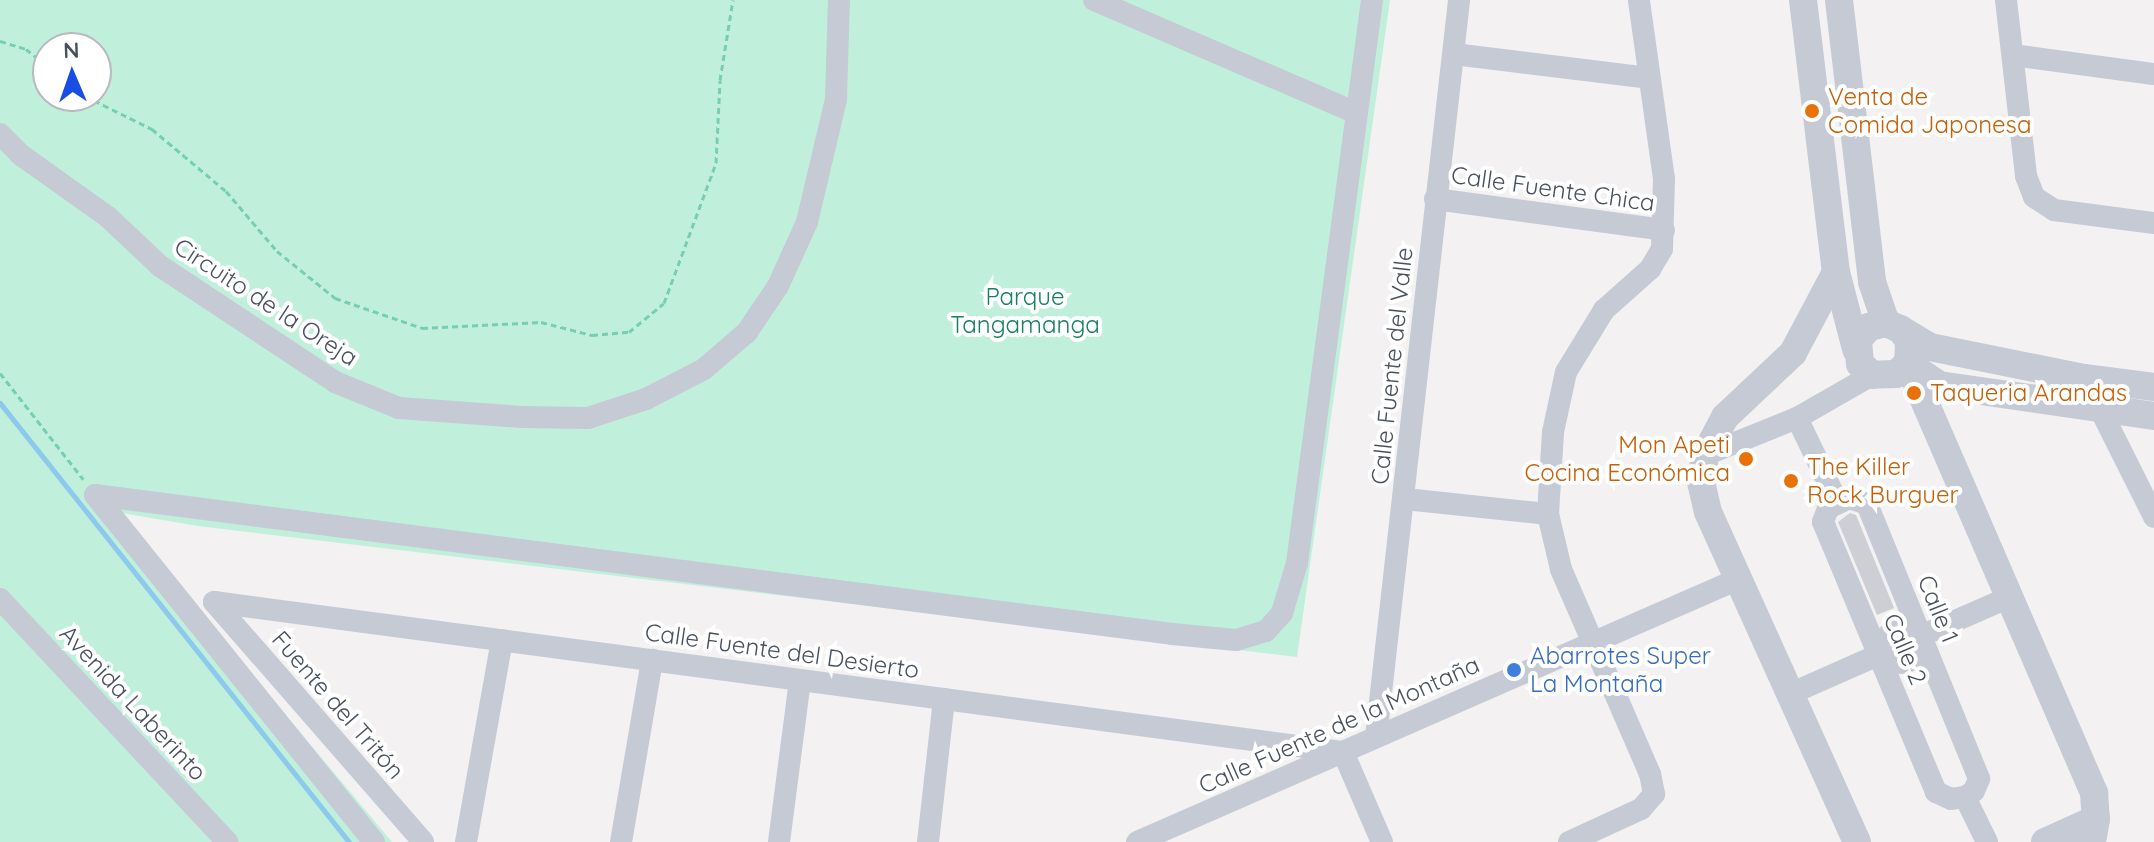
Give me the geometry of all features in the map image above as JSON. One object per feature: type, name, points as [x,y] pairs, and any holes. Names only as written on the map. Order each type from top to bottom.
[{"type":"street","name":"Circuito de la Oreja","points":[[0,134],[21,155],[108,217],[160,266],[335,382],[399,408],[521,417],[588,418],[646,399],[704,369],[747,332],[778,286],[807,222],[836,99],[839,0]]},
{"type":"street","points":[[1094,0],[1357,113]]},
{"type":"street","points":[[95,495],[1172,634],[1236,640],[1266,631],[1282,613],[1297,563],[1372,0]]},
{"type":"street","name":"Calle Fuente del Valle","points":[[1376,737],[1459,0]]},
{"type":"street","points":[[1569,842],[1641,809],[1654,794],[1650,774],[1561,569],[1548,514],[1553,432],[1566,372],[1604,310],[1650,269],[1662,249],[1664,179],[1639,0]]},
{"type":"street","points":[[1803,0],[1836,272],[1860,364],[1872,375]]},
{"type":"street","points":[[1839,0],[1872,282],[1893,326],[1909,340],[1908,363],[2094,793],[2094,830],[2045,842]]},
{"type":"street","points":[[2006,0],[2026,176],[2034,197],[2054,210],[2154,223]]},
{"type":"street","points":[[1454,54],[1649,78]]},
{"type":"street","points":[[2013,55],[2154,74]]},
{"type":"street","name":"Calle Fuente Chica","points":[[1435,199],[1664,230]]},
{"type":"street","points":[[1836,272],[1793,353],[1725,417],[1705,455],[1701,482],[1708,512],[1857,842]]},
{"type":"street","points":[[1856,349],[1863,333],[1893,326],[1930,347],[2084,378],[2154,387]]},
{"type":"street","points":[[1705,455],[1797,418],[1872,375],[1896,374],[1908,363]]},
{"type":"street","points":[[1908,363],[1930,381],[1950,386],[2154,416]]},
{"type":"street","points":[[2084,378],[2154,517]]},
{"type":"street","points":[[1936,426],[1930,400],[1936,391],[1950,386]]},
{"type":"street","points":[[1797,418],[1837,501]]},
{"type":"street","points":[[95,495],[374,842]]},
{"type":"street","name":"Calle 1","points":[[1837,501],[1849,498],[1867,504],[1918,637],[1979,779],[1974,791],[1965,797]]},
{"type":"street","points":[[1405,499],[1548,514]]},
{"type":"street","name":"Calle 2","points":[[1837,501],[1828,508],[1823,522],[1882,653],[1936,792],[1951,799],[1965,797]]},
{"type":"street","name":"Calle Fuente de la Montaña","points":[[1137,842],[1738,579]]},
{"type":"street","points":[[1790,694],[1882,653],[1884,641],[1897,629],[1908,630],[1918,637],[2010,597]]},
{"type":"street","name":"Avenida Laberinto","points":[[0,599],[227,842]]},
{"type":"street","name":"Calle Fuente del Desierto","points":[[214,602],[1343,752]]},
{"type":"street","name":"Fuente del Tritón","points":[[214,602],[423,842]]},
{"type":"street","points":[[466,842],[502,640]]},
{"type":"street","points":[[621,842],[652,660]]},
{"type":"street","points":[[779,842],[800,680]]},
{"type":"street","points":[[928,842],[944,699]]},
{"type":"street","points":[[1343,752],[1382,842]]},
{"type":"street","points":[[1965,797],[1987,842]]},
{"type":"path","points":[[112,109],[152,129],[226,191],[277,251],[335,298],[422,328],[541,322],[592,335],[629,332],[664,303],[716,163],[720,80],[733,0]]},
{"type":"path","points":[[0,41],[32,54]]},
{"type":"path","points":[[0,373],[95,495]]},
{"type":"green space","name":"Parque Tangamanga","points":[[0,0],[1390,0],[1297,657],[198,526],[116,512],[392,842],[0,842]]},
{"type":"building","points":[[1850,513],[1856,515],[1894,608],[1877,615],[1838,522]]},
{"type":"waterway","points":[[0,403],[349,842]]},
{"type":"place","name":"Venta de Comida Japonesa","points":[[1812,111]]},
{"type":"place","name":"Taqueria Arandas","points":[[1914,393]]},
{"type":"place","name":"Mon Apeti Cocina Económica","points":[[1746,459]]},
{"type":"place","name":"The Killer Rock Burguer","points":[[1791,481]]},
{"type":"place","name":"Abarrotes Super La Montaña","points":[[1514,670]]}]
